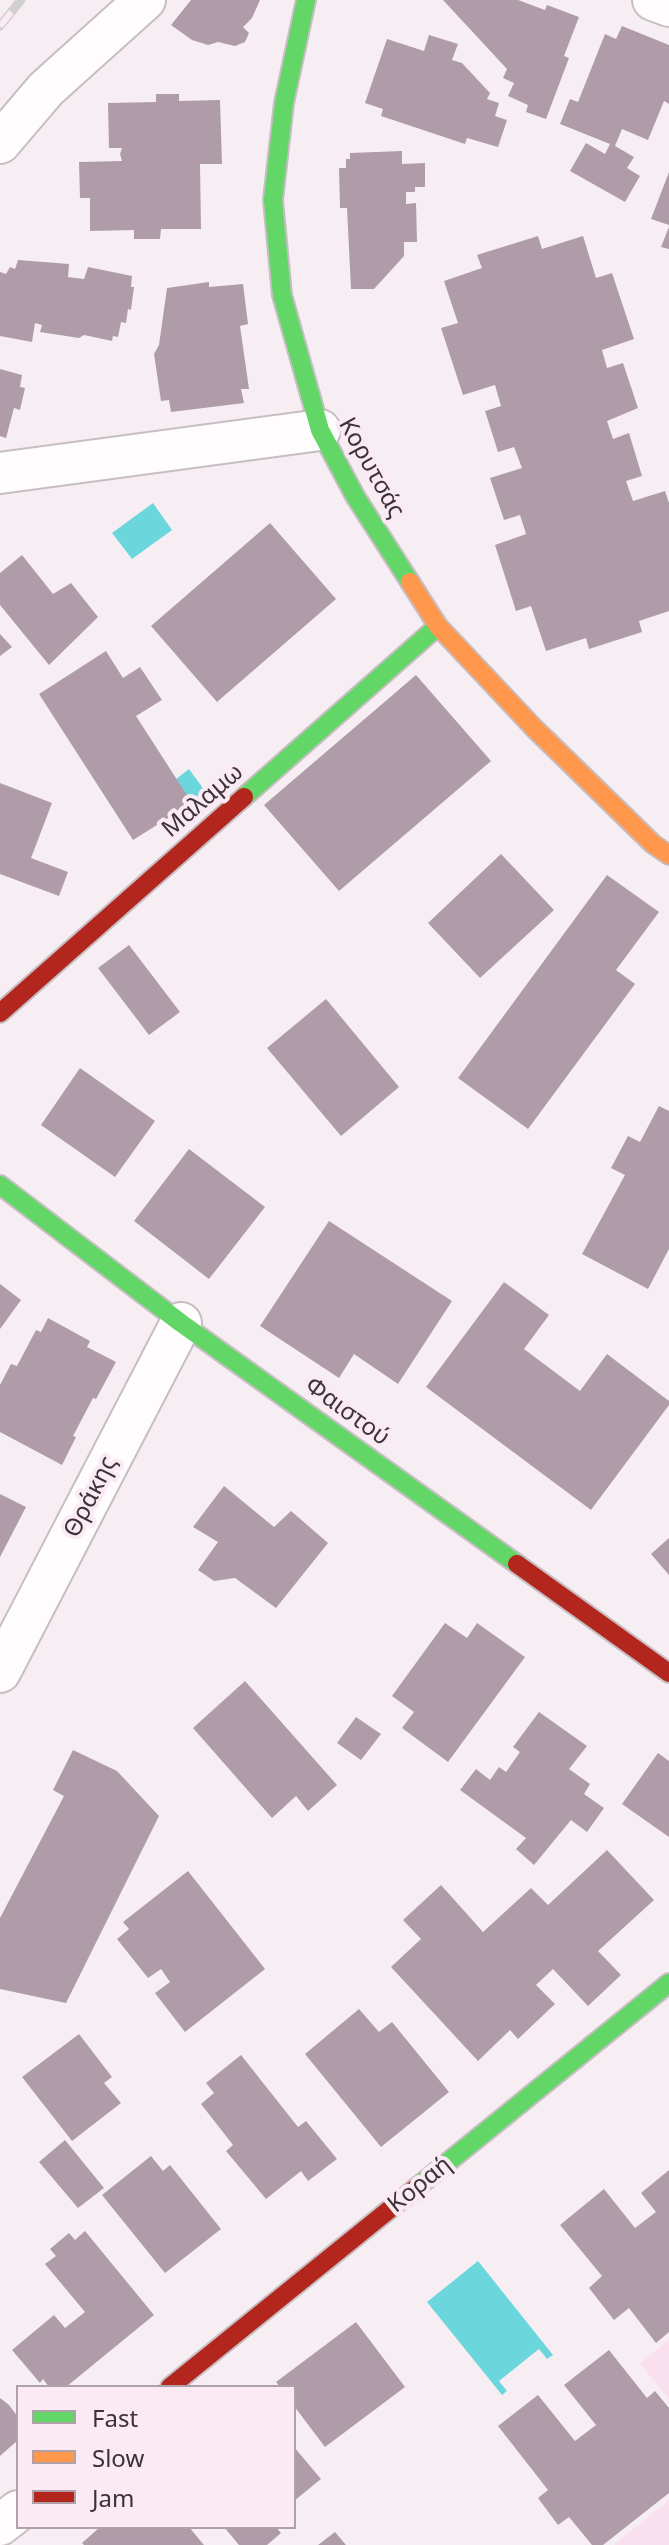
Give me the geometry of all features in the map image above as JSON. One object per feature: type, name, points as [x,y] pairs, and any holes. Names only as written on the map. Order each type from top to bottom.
[{"type":"street","points":[[0,143],[46,89],[145,0]]},
{"type":"street","name":"Κορυτσάς","points":[[306,0],[284,103],[273,200],[282,295],[320,430],[355,496],[438,626],[534,728],[653,844],[669,855]]},
{"type":"street","points":[[653,0],[669,6]]},
{"type":"street","points":[[0,473],[320,430]]},
{"type":"street","name":"Μαλαμω","points":[[0,1013],[438,626]]},
{"type":"street","name":"Φαιστού","points":[[0,1185],[181,1323],[669,1673]]},
{"type":"street","name":"Θράκης","points":[[0,1672],[181,1323]]},
{"type":"street","name":"Κοραή","points":[[172,2385],[669,1983]]},
{"type":"street","points":[[0,2525],[16,2513]]},
{"type":"shaded area","points":[[669,2339],[669,2399],[640,2364]]},
{"type":"shaded area","points":[[669,2500],[669,2545],[614,2545]]},
{"type":"water","points":[[153,503],[172,530],[132,559],[112,533]]},
{"type":"water","points":[[189,769],[205,791],[161,823],[145,803]]},
{"type":"water","points":[[478,2261],[553,2355],[547,2359],[539,2349],[499,2381],[507,2391],[502,2395],[427,2302]]},
{"type":"building","points":[[191,0],[260,0],[252,18],[243,27],[249,33],[245,42],[235,46],[218,42],[208,45],[192,40],[171,25]]},
{"type":"building","points":[[443,0],[518,0],[545,10],[547,5],[579,17],[564,56],[569,58],[546,119],[526,112],[528,105],[508,96],[514,83],[503,78],[507,69]]},
{"type":"building","points":[[622,26],[669,45],[669,104],[664,101],[648,140],[622,129],[615,146],[634,157],[627,168],[640,176],[625,202],[570,171],[586,143],[605,154],[610,144],[560,124],[570,99],[578,102],[605,34],[616,39]]},
{"type":"building","points":[[429,35],[458,44],[452,60],[462,63],[490,93],[487,99],[499,103],[495,116],[507,120],[498,147],[467,138],[465,144],[381,116],[383,109],[365,103],[387,39],[424,51]]},
{"type":"building","points":[[156,94],[179,94],[179,101],[220,100],[222,164],[200,164],[201,229],[161,229],[160,239],[134,239],[134,230],[90,231],[90,198],[80,198],[79,162],[122,161],[122,148],[109,148],[108,103],[156,102]]},
{"type":"building","points":[[402,151],[402,164],[425,163],[425,187],[415,187],[415,192],[406,192],[406,204],[416,203],[417,242],[404,242],[404,256],[374,289],[351,289],[347,208],[340,208],[339,168],[346,168],[350,153]]},
{"type":"building","points":[[669,172],[669,225],[651,219]]},
{"type":"building","points":[[669,227],[669,249],[661,247]]},
{"type":"building","points":[[538,236],[542,249],[583,236],[596,278],[612,273],[634,339],[602,350],[607,368],[623,363],[638,408],[607,421],[613,439],[629,433],[642,476],[626,481],[633,501],[665,491],[669,503],[669,611],[639,621],[642,632],[589,649],[586,638],[546,651],[531,606],[516,611],[495,545],[526,534],[520,515],[504,520],[490,478],[522,468],[514,447],[498,452],[485,411],[501,406],[495,385],[463,395],[441,328],[458,323],[444,281],[482,268],[477,255]]},
{"type":"building","points":[[18,260],[69,264],[68,277],[84,279],[88,267],[132,276],[131,310],[128,309],[126,323],[121,322],[118,337],[113,336],[112,341],[84,335],[79,338],[40,332],[42,325],[35,323],[32,342],[0,336],[0,272],[6,274],[10,267],[15,269]]},
{"type":"building","points":[[209,282],[209,287],[243,284],[248,324],[240,326],[249,389],[241,389],[244,403],[171,412],[169,400],[161,401],[154,354],[159,345],[167,288]]},
{"type":"building","points":[[0,369],[22,375],[20,387],[25,388],[20,410],[14,408],[6,438],[0,436]]},
{"type":"building","points":[[270,523],[336,599],[217,702],[151,626]]},
{"type":"building","points":[[22,555],[53,594],[71,583],[98,617],[49,665],[0,605],[0,573]]},
{"type":"building","points":[[0,634],[12,647],[0,656]]},
{"type":"building","points":[[106,651],[123,678],[140,667],[162,700],[136,716],[192,803],[133,840],[39,694]]},
{"type":"building","points":[[416,675],[491,761],[339,891],[264,805]]},
{"type":"building","points":[[0,783],[52,803],[31,858],[68,872],[59,896],[0,874]]},
{"type":"building","points":[[501,854],[554,910],[480,978],[428,923]]},
{"type":"building","points":[[607,875],[659,912],[616,970],[635,984],[528,1129],[458,1078]]},
{"type":"building","points":[[129,945],[180,1012],[149,1035],[98,968]]},
{"type":"building","points":[[326,999],[399,1087],[341,1136],[267,1048]]},
{"type":"building","points":[[80,1068],[155,1121],[115,1177],[41,1125]]},
{"type":"building","points":[[659,1106],[669,1111],[669,1249],[648,1289],[582,1254],[625,1175],[611,1168],[628,1136],[640,1142]]},
{"type":"building","points":[[189,1149],[265,1207],[209,1279],[134,1221]]},
{"type":"building","points":[[329,1221],[452,1301],[398,1384],[354,1354],[339,1378],[260,1326]]},
{"type":"building","points":[[504,1282],[549,1315],[524,1349],[580,1391],[607,1354],[669,1401],[591,1510],[426,1387]]},
{"type":"building","points":[[0,1284],[21,1300],[0,1329]]},
{"type":"building","points":[[48,1318],[90,1341],[87,1347],[116,1362],[73,1436],[76,1437],[62,1465],[0,1432],[0,1385],[11,1364],[17,1366],[36,1330],[41,1332]]},
{"type":"building","points":[[224,1486],[274,1527],[291,1511],[328,1543],[276,1608],[235,1578],[214,1581],[198,1570],[218,1542],[193,1527]]},
{"type":"building","points":[[0,1494],[26,1507],[0,1557]]},
{"type":"building","points":[[669,1538],[669,1575],[651,1554]]},
{"type":"building","points":[[445,1623],[467,1638],[477,1623],[525,1657],[448,1762],[402,1728],[414,1712],[392,1696]]},
{"type":"building","points":[[245,1681],[337,1785],[308,1811],[296,1796],[272,1818],[193,1728]]},
{"type":"building","points":[[539,1712],[587,1746],[569,1769],[590,1784],[584,1794],[604,1808],[587,1832],[571,1820],[534,1865],[516,1849],[526,1838],[460,1790],[476,1769],[490,1780],[499,1767],[506,1772],[520,1752],[513,1747]]},
{"type":"building","points":[[356,1717],[381,1734],[361,1760],[337,1743]]},
{"type":"building","points":[[73,1750],[117,1771],[159,1816],[66,2003],[0,1989],[0,1918],[64,1796],[53,1790]]},
{"type":"building","points":[[658,1753],[669,1761],[669,1837],[622,1804]]},
{"type":"building","points":[[607,1850],[654,1900],[598,1951],[621,1975],[588,2006],[553,1969],[536,1985],[555,2004],[518,2039],[510,2030],[478,2061],[391,1967],[421,1939],[403,1920],[441,1885],[483,1932],[531,1888],[548,1905]]},
{"type":"building","points":[[188,1871],[265,1969],[185,2032],[155,1993],[170,1982],[161,1969],[148,1978],[117,1939],[129,1929],[123,1922]]},
{"type":"building","points":[[359,2009],[379,2032],[392,2022],[449,2092],[381,2147],[305,2054]]},
{"type":"building","points":[[79,2034],[112,2077],[104,2083],[121,2103],[72,2141],[22,2077]]},
{"type":"building","points":[[241,2055],[298,2127],[306,2121],[337,2159],[308,2181],[301,2171],[266,2199],[226,2151],[233,2145],[201,2104],[214,2093],[206,2083]]},
{"type":"building","points":[[65,2140],[104,2188],[78,2208],[39,2162]]},
{"type":"building","points":[[151,2156],[163,2171],[170,2165],[221,2229],[165,2273],[102,2195]]},
{"type":"building","points":[[669,2170],[669,2332],[656,2343],[629,2308],[614,2320],[589,2288],[602,2276],[560,2225],[604,2189],[635,2228],[656,2212],[641,2193]]},
{"type":"building","points":[[85,2231],[154,2315],[68,2385],[48,2385],[43,2379],[40,2383],[12,2350],[54,2315],[65,2328],[85,2312],[45,2264],[56,2256],[50,2249],[69,2233],[75,2240]]},
{"type":"building","points":[[356,2322],[405,2387],[325,2447],[296,2409],[296,2385],[278,2385],[276,2382]]},
{"type":"building","points":[[609,2350],[647,2398],[655,2391],[669,2408],[669,2493],[603,2545],[592,2545],[569,2517],[558,2525],[538,2498],[548,2490],[498,2426],[538,2395],[575,2441],[596,2425],[564,2385]]},
{"type":"building","points":[[0,2398],[16,2414],[16,2442],[0,2456]]},
{"type":"building","points":[[296,2449],[321,2479],[296,2499]]},
{"type":"building","points":[[98,2529],[191,2529],[204,2545],[84,2545],[82,2543]]},
{"type":"building","points":[[226,2529],[278,2529],[281,2533],[267,2545],[239,2545]]},
{"type":"building","points":[[335,2532],[346,2545],[318,2545]]},
{"type":"railway","points":[[0,26],[21,0]]},
{"type":"traffic: fast","points":[[306,0],[284,103],[273,200],[282,295],[320,430],[355,496],[410,582]]},
{"type":"traffic: fast","points":[[244,797],[438,626]]},
{"type":"traffic: fast","points":[[0,1185],[181,1323],[517,1564]]},
{"type":"traffic: fast","points":[[416,2188],[669,1983]]},
{"type":"traffic: slow","points":[[410,582],[438,626],[534,728],[653,844],[669,855]]},
{"type":"traffic: jam","points":[[0,1013],[244,797]]},
{"type":"traffic: jam","points":[[517,1564],[669,1673]]},
{"type":"traffic: jam","points":[[172,2385],[416,2188]]}]
